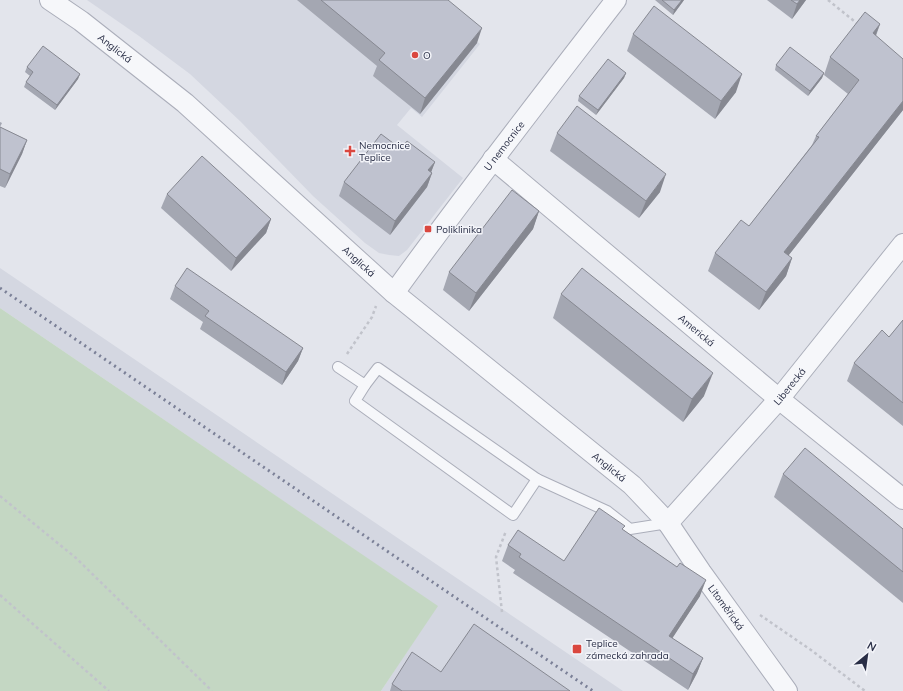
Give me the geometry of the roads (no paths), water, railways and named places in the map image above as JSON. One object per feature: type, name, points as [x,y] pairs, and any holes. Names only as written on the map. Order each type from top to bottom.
[{"type":"street","name":"Anglická","points":[[50,0],[81,21],[185,103],[394,293],[632,485],[668,523]]},
{"type":"street","name":"U nemocnice","points":[[394,293],[493,159],[616,0]]},
{"type":"street","name":"Americká","points":[[493,159],[779,399],[903,498]]},
{"type":"street","name":"Liberecká","points":[[668,523],[779,399],[903,244]]},
{"type":"street","name":"Litoměřická","points":[[668,523],[701,572],[787,691]]},
{"type":"lane","points":[[338,367],[365,385]]},
{"type":"lane","points":[[537,479],[513,515],[355,401],[378,368],[537,479],[607,511],[630,529],[668,523]]},
{"type":"railway","points":[[0,288],[593,691]]},
{"type":"place","name":"O","points":[[415,55]]},
{"type":"place","name":"Nemocnice Teplice","points":[[350,151]]},
{"type":"place","name":"Poliklinika","points":[[428,229]]},
{"type":"place","name":"Teplice zámecká zahrada","points":[[577,649]]}]
